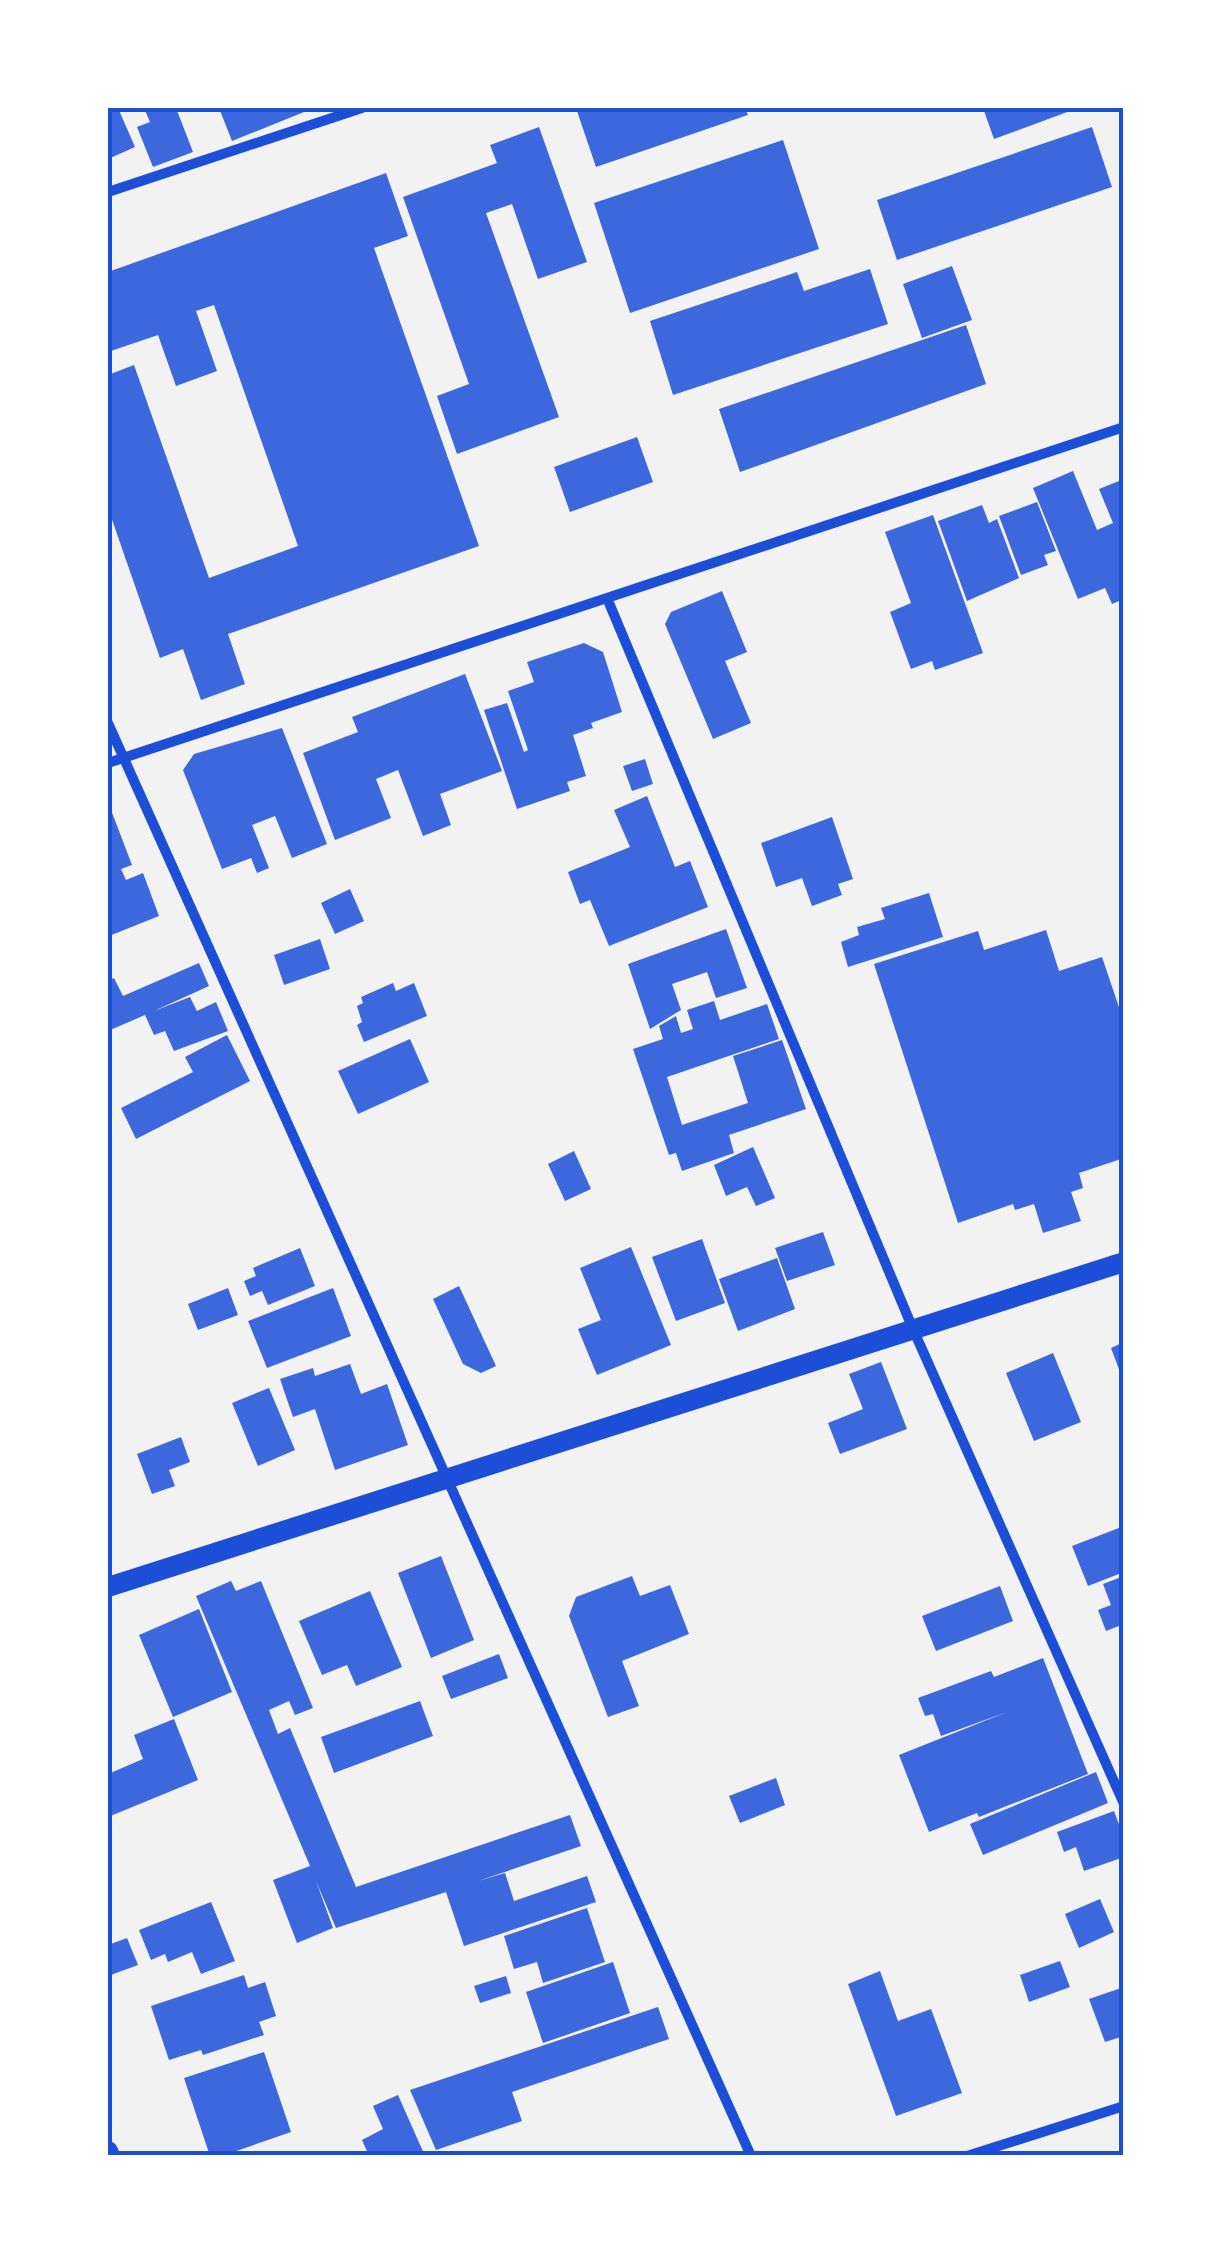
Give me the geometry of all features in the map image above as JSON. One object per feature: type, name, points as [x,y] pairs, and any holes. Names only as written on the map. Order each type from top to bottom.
[{"type":"main road","points":[[108,1587],[1124,1262]]},
{"type":"street","points":[[108,192],[362,108]]},
{"type":"street","points":[[108,763],[1124,427]]},
{"type":"street","points":[[607,598],[913,1329],[1124,1804]]},
{"type":"street","points":[[108,723],[751,2156]]},
{"type":"street","points":[[967,2156],[1124,2106]]},
{"type":"building","points":[[108,108],[118,108],[135,147],[108,159]]},
{"type":"building","points":[[144,108],[176,108],[193,152],[153,167],[137,127],[150,122]]},
{"type":"building","points":[[219,108],[302,108],[304,112],[232,141]]},
{"type":"building","points":[[745,108],[748,115],[596,167],[577,111]]},
{"type":"building","points":[[983,108],[1069,108],[1070,111],[994,139]]},
{"type":"building","points":[[539,127],[587,262],[538,279],[512,204],[486,213],[559,417],[457,454],[437,396],[469,384],[403,197],[497,163],[490,145]]},
{"type":"building","points":[[1092,127],[1112,187],[897,260],[877,200]]},
{"type":"building","points":[[783,140],[819,249],[630,313],[594,203]]},
{"type":"building","points":[[386,173],[408,236],[374,248],[479,546],[228,634],[245,684],[201,700],[183,649],[160,658],[108,508],[108,375],[134,365],[209,578],[298,546],[214,305],[196,311],[217,371],[176,386],[158,335],[108,352],[108,272]]},
{"type":"building","points":[[952,266],[972,320],[922,338],[903,284]]},
{"type":"building","points":[[870,269],[888,324],[673,395],[650,321],[797,272],[804,291]]},
{"type":"building","points":[[966,325],[986,384],[740,472],[719,409]]},
{"type":"building","points":[[637,437],[653,482],[570,512],[554,467]]},
{"type":"building","points":[[1073,471],[1097,530],[1113,523],[1099,489],[1124,479],[1124,599],[1112,604],[1105,588],[1078,599],[1033,488]]},
{"type":"building","points":[[1037,502],[1056,551],[1044,555],[1048,565],[1021,575],[999,516]]},
{"type":"building","points":[[982,505],[989,523],[997,519],[1019,578],[967,601],[938,521]]},
{"type":"building","points":[[933,515],[983,653],[935,670],[932,661],[911,669],[890,612],[911,603],[885,532]]},
{"type":"building","points":[[722,591],[747,652],[725,661],[751,723],[713,739],[665,624],[671,612]]},
{"type":"building","points":[[584,643],[603,652],[622,712],[591,723],[593,728],[573,735],[586,776],[567,782],[570,791],[517,809],[484,710],[507,703],[524,752],[528,750],[508,691],[534,682],[527,662]]},
{"type":"building","points":[[465,674],[502,771],[440,794],[451,825],[423,836],[398,770],[376,779],[391,818],[335,840],[303,753],[358,732],[352,717]]},
{"type":"building","points":[[282,728],[327,844],[292,858],[275,816],[252,825],[269,868],[257,873],[251,858],[222,869],[183,770],[194,754]]},
{"type":"building","points":[[645,759],[653,784],[632,791],[623,766]]},
{"type":"building","points":[[647,796],[675,867],[690,861],[708,907],[609,946],[590,900],[580,904],[568,872],[630,847],[614,810]]},
{"type":"building","points":[[108,802],[132,865],[121,869],[126,880],[143,873],[159,916],[109,936]]},
{"type":"building","points":[[832,817],[853,879],[838,884],[842,895],[812,906],[802,878],[776,887],[761,843]]},
{"type":"building","points":[[350,889],[364,921],[335,934],[321,903]]},
{"type":"building","points":[[929,893],[943,937],[848,967],[841,942],[859,935],[857,927],[885,919],[881,908]]},
{"type":"building","points":[[726,929],[747,988],[716,998],[707,972],[672,984],[681,1010],[650,1029],[628,964]]},
{"type":"building","points":[[1046,930],[1059,971],[1102,957],[1124,1022],[1124,1158],[1079,1173],[1083,1188],[1071,1192],[1081,1221],[1043,1233],[1034,1204],[1015,1210],[1013,1204],[958,1223],[874,964],[978,931],[984,950]]},
{"type":"building","points":[[320,939],[330,969],[284,985],[274,955]]},
{"type":"building","points":[[199,963],[209,986],[154,1011],[190,997],[197,1011],[216,1002],[228,1031],[174,1051],[165,1031],[154,1035],[145,1015],[108,1031],[108,981],[114,978],[123,996]]},
{"type":"building","points":[[393,983],[396,991],[414,983],[427,1016],[364,1042],[357,1025],[362,1022],[357,1006],[363,1003],[361,997]]},
{"type":"building","points":[[714,1001],[720,1020],[767,1004],[779,1039],[667,1077],[682,1125],[748,1103],[733,1056],[782,1040],[806,1109],[729,1135],[734,1153],[682,1171],[676,1153],[669,1155],[633,1049],[663,1039],[659,1026],[676,1016],[681,1033],[693,1029],[687,1010]]},
{"type":"building","points":[[227,1035],[250,1081],[136,1139],[121,1108],[193,1072],[185,1057]]},
{"type":"building","points":[[410,1039],[429,1082],[358,1114],[338,1071]]},
{"type":"building","points":[[753,1147],[775,1198],[756,1206],[747,1187],[726,1196],[714,1165]]},
{"type":"building","points":[[574,1151],[591,1189],[565,1201],[548,1164]]},
{"type":"building","points":[[823,1232],[835,1265],[787,1281],[775,1248]]},
{"type":"building","points":[[702,1239],[725,1303],[676,1321],[652,1257]]},
{"type":"building","points":[[631,1247],[671,1345],[597,1375],[578,1329],[601,1320],[580,1268]]},
{"type":"building","points":[[300,1248],[315,1286],[268,1305],[262,1291],[250,1296],[244,1281],[256,1276],[253,1268]]},
{"type":"building","points":[[777,1258],[795,1309],[738,1331],[719,1279]]},
{"type":"building","points":[[459,1286],[496,1366],[481,1373],[463,1364],[433,1299]]},
{"type":"building","points":[[228,1288],[238,1315],[198,1330],[188,1304]]},
{"type":"building","points":[[333,1288],[351,1336],[267,1368],[248,1321]]},
{"type":"building","points":[[1124,1342],[1124,1380],[1123,1380],[1111,1348]]},
{"type":"building","points":[[1053,1353],[1081,1422],[1034,1441],[1006,1373]]},
{"type":"building","points":[[881,1362],[907,1429],[840,1454],[828,1423],[863,1409],[849,1374]]},
{"type":"building","points":[[350,1364],[361,1394],[387,1384],[408,1445],[335,1470],[315,1409],[293,1417],[280,1379],[313,1368],[315,1376]]},
{"type":"building","points":[[269,1388],[295,1450],[258,1466],[232,1403]]},
{"type":"building","points":[[181,1437],[190,1462],[169,1470],[175,1486],[152,1494],[137,1454]]},
{"type":"building","points":[[1124,1526],[1124,1572],[1088,1586],[1072,1546]]},
{"type":"building","points":[[441,1556],[474,1640],[431,1658],[398,1573]]},
{"type":"building","points":[[632,1576],[640,1596],[670,1585],[689,1634],[622,1661],[639,1706],[608,1717],[569,1616],[576,1597]]},
{"type":"building","points":[[1124,1576],[1124,1624],[1106,1631],[1098,1610],[1111,1605],[1103,1584]]},
{"type":"building","points":[[231,1581],[236,1591],[261,1581],[313,1708],[295,1715],[289,1701],[269,1710],[278,1734],[290,1728],[356,1887],[570,1815],[581,1846],[478,1881],[505,1873],[514,1901],[587,1876],[596,1902],[464,1946],[446,1892],[336,1928],[316,1881],[333,1928],[297,1943],[273,1880],[310,1866],[196,1596]]},
{"type":"building","points":[[1000,1586],[1013,1621],[936,1651],[922,1616]]},
{"type":"building","points":[[370,1591],[402,1667],[356,1686],[347,1665],[322,1675],[299,1621]]},
{"type":"building","points":[[199,1609],[232,1692],[173,1717],[139,1635]]},
{"type":"building","points":[[499,1654],[508,1678],[451,1699],[442,1676]]},
{"type":"building","points":[[1043,1658],[1088,1774],[979,1817],[977,1813],[929,1832],[899,1755],[1007,1712],[941,1736],[933,1714],[925,1716],[918,1698],[991,1671],[994,1677]]},
{"type":"building","points":[[420,1701],[433,1736],[334,1773],[321,1737]]},
{"type":"building","points":[[174,1719],[198,1780],[108,1817],[108,1774],[143,1759],[134,1735]]},
{"type":"building","points":[[1096,1772],[1108,1803],[983,1855],[970,1824]]},
{"type":"building","points":[[776,1778],[785,1805],[740,1823],[729,1796]]},
{"type":"building","points":[[1114,1811],[1124,1838],[1124,1857],[1084,1871],[1076,1847],[1064,1852],[1057,1832]]},
{"type":"building","points":[[1100,1899],[1114,1932],[1079,1948],[1065,1914]]},
{"type":"building","points":[[211,1902],[235,1961],[201,1974],[192,1952],[168,1962],[165,1954],[151,1960],[139,1930]]},
{"type":"building","points":[[587,1908],[605,1962],[543,1983],[537,1962],[514,1969],[504,1936]]},
{"type":"building","points":[[127,1938],[138,1965],[108,1976],[108,1945]]},
{"type":"building","points":[[1060,1961],[1070,1987],[1029,2002],[1020,1975]]},
{"type":"building","points":[[613,1962],[630,2013],[543,2043],[526,1992]]},
{"type":"building","points":[[880,1971],[898,2021],[931,2009],[962,2093],[896,2116],[848,1984]]},
{"type":"building","points":[[244,1975],[248,1988],[265,1982],[276,2016],[259,2022],[264,2035],[203,2055],[201,2050],[169,2060],[151,2006]]},
{"type":"building","points":[[506,1976],[511,1993],[480,2003],[474,1986]]},
{"type":"building","points":[[1124,1987],[1124,2036],[1105,2042],[1089,1999]]},
{"type":"building","points":[[658,2007],[669,2039],[512,2092],[522,2121],[436,2150],[410,2090]]},
{"type":"building","points":[[264,2052],[291,2132],[222,2156],[210,2156],[184,2078]]},
{"type":"building","points":[[398,2095],[425,2156],[369,2156],[362,2140],[383,2129],[373,2106]]}]
